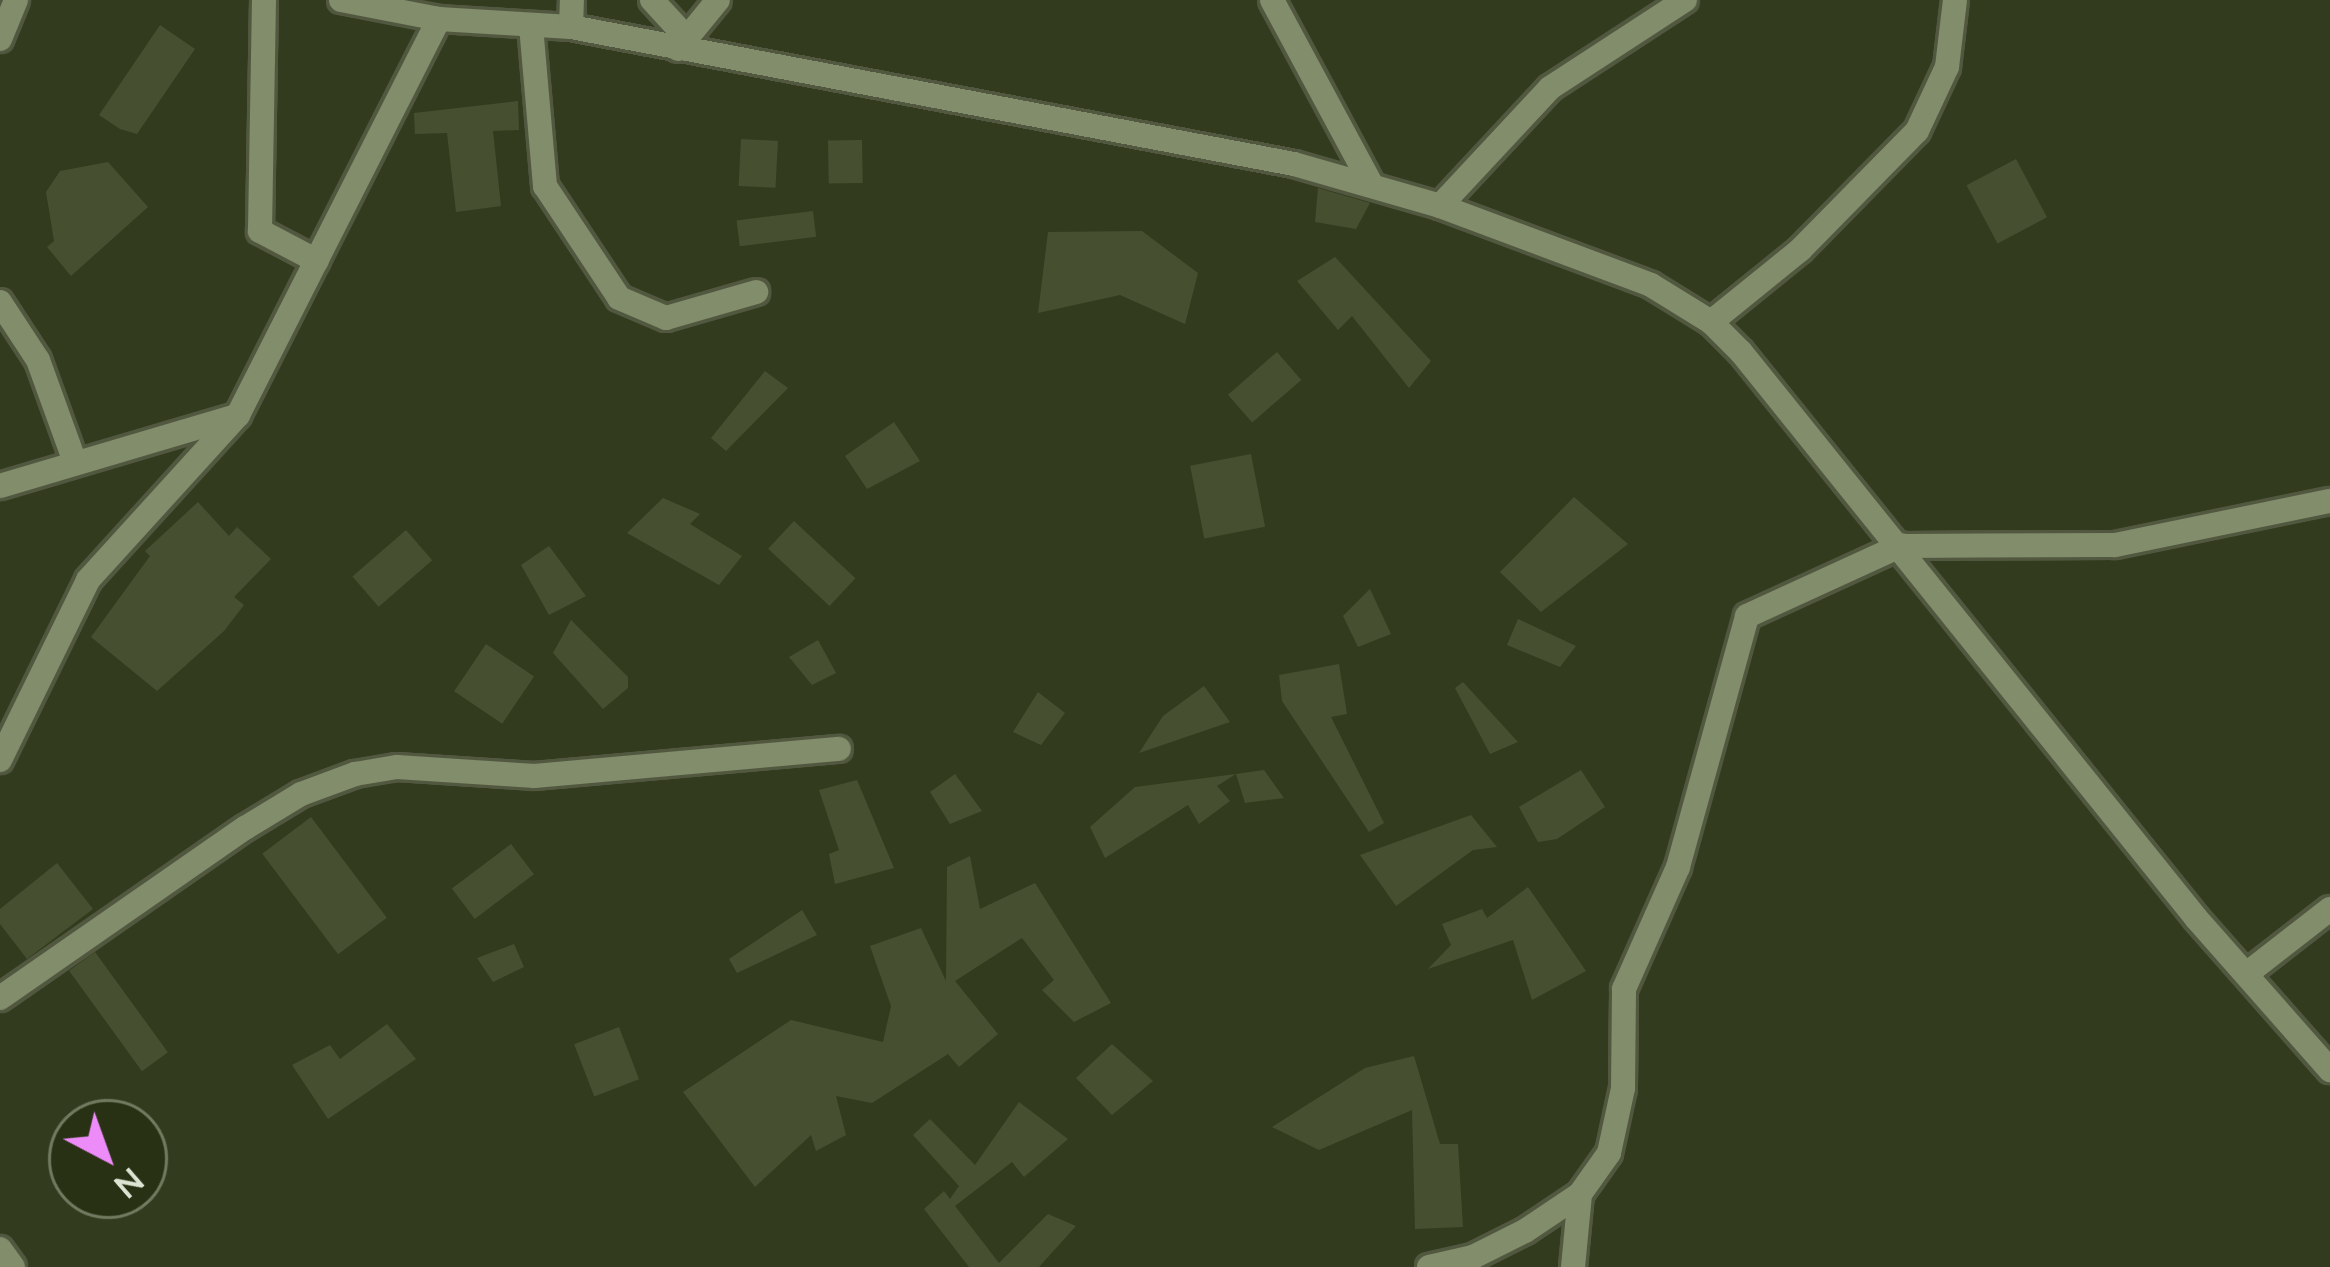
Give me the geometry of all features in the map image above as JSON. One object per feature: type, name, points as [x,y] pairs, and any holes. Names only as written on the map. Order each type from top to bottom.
[{"type":"street","points":[[0,39],[16,0]]},
{"type":"street","points":[[264,0],[260,231],[317,261]]},
{"type":"street","points":[[341,0],[439,19],[571,27],[682,43],[1294,164],[1440,206],[1651,285],[1711,322],[1902,546],[2196,918],[2249,972],[2330,1070]]},
{"type":"street","points":[[571,27],[572,0]]},
{"type":"street","points":[[652,0],[682,43]]},
{"type":"street","points":[[682,43],[718,0]]},
{"type":"street","points":[[1272,0],[1372,186]]},
{"type":"street","points":[[1440,206],[1550,88],[1685,0]]},
{"type":"street","points":[[1711,322],[1800,250],[1917,131],[1948,67],[1955,0]]},
{"type":"street","points":[[0,760],[88,580],[238,415],[439,19]]},
{"type":"street","points":[[531,26],[544,186],[619,298],[665,318],[756,292]]},
{"type":"street","points":[[0,302],[38,360],[75,462]]},
{"type":"street","points":[[0,486],[238,415]]},
{"type":"street","points":[[1573,1267],[1580,1194],[1617,1125],[1624,989],[1678,867],[1747,616],[1902,546],[2115,545],[2330,501]]},
{"type":"street","points":[[0,998],[245,828],[355,774],[397,767],[535,776],[839,749]]},
{"type":"street","points":[[2249,972],[2330,909]]},
{"type":"street","points":[[1429,1267],[1474,1257],[1580,1194]]},
{"type":"street","points":[[0,1249],[13,1267]]},
{"type":"building","points":[[160,25],[195,49],[137,134],[120,129],[99,115]]},
{"type":"building","points":[[518,101],[519,130],[493,131],[501,206],[456,212],[447,133],[415,134],[414,113]]},
{"type":"building","points":[[741,139],[778,141],[775,188],[739,186]]},
{"type":"building","points":[[862,140],[863,183],[829,184],[828,141]]},
{"type":"building","points":[[2016,159],[2047,217],[1998,244],[1967,185]]},
{"type":"building","points":[[108,162],[148,207],[71,276],[47,247],[54,241],[46,192],[60,171]]},
{"type":"building","points":[[1318,188],[1370,203],[1356,229],[1315,222]]},
{"type":"building","points":[[813,211],[816,237],[740,246],[737,220]]},
{"type":"building","points":[[1142,231],[1198,273],[1185,324],[1120,295],[1038,313],[1048,232]]},
{"type":"building","points":[[1335,257],[1431,361],[1409,388],[1352,316],[1338,330],[1297,281]]},
{"type":"building","points":[[1277,352],[1301,380],[1252,423],[1228,395]]},
{"type":"building","points":[[765,371],[788,388],[726,451],[711,438]]},
{"type":"building","points":[[894,422],[920,461],[867,489],[845,456]]},
{"type":"building","points":[[1251,454],[1265,527],[1204,538],[1190,466]]},
{"type":"building","points":[[1574,497],[1628,544],[1541,612],[1500,572]]},
{"type":"building","points":[[663,498],[700,514],[690,524],[742,556],[719,585],[627,533]]},
{"type":"building","points":[[198,502],[229,536],[237,527],[271,559],[234,597],[244,605],[224,631],[157,691],[91,637],[150,556],[145,551]]},
{"type":"building","points":[[794,521],[855,578],[830,606],[768,549]]},
{"type":"building","points":[[406,530],[432,560],[379,607],[352,577]]},
{"type":"building","points":[[549,546],[586,596],[549,615],[521,565]]},
{"type":"building","points":[[1370,589],[1391,634],[1358,647],[1343,616]]},
{"type":"building","points":[[1518,619],[1576,646],[1560,667],[1507,645]]},
{"type":"building","points":[[571,620],[628,677],[628,688],[603,709],[553,653]]},
{"type":"building","points":[[818,640],[836,673],[812,685],[789,657]]},
{"type":"building","points":[[486,644],[534,676],[502,724],[454,691]]},
{"type":"building","points":[[1339,664],[1347,714],[1331,717],[1384,823],[1369,832],[1282,701],[1279,675]]},
{"type":"building","points":[[1463,682],[1518,742],[1490,754],[1455,688]]},
{"type":"building","points":[[1204,686],[1230,722],[1139,753],[1163,716]]},
{"type":"building","points":[[1038,692],[1065,713],[1041,745],[1013,732]]},
{"type":"building","points":[[1264,770],[1284,798],[1245,803],[1236,774]]},
{"type":"building","points":[[1581,770],[1605,807],[1557,839],[1538,842],[1519,807]]},
{"type":"building","points":[[955,774],[982,811],[950,824],[930,792]]},
{"type":"building","points":[[1236,774],[1217,786],[1230,801],[1199,824],[1188,805],[1105,858],[1090,827],[1135,787]]},
{"type":"building","points":[[857,780],[894,868],[835,884],[829,854],[839,850],[819,790]]},
{"type":"building","points":[[1471,815],[1497,847],[1473,850],[1396,906],[1360,855]]},
{"type":"building","points":[[311,817],[387,918],[338,954],[262,854]]},
{"type":"building","points":[[511,844],[534,874],[475,919],[452,889]]},
{"type":"building","points":[[970,856],[980,909],[1035,883],[1111,1003],[1074,1022],[1042,990],[1054,980],[1022,938],[955,981],[998,1034],[959,1067],[948,1054],[872,1103],[836,1096],[846,1135],[816,1151],[811,1135],[755,1187],[683,1092],[791,1020],[883,1042],[891,1006],[870,946],[921,928],[946,981],[947,867]]},
{"type":"building","points":[[57,863],[93,909],[27,959],[0,924],[0,909]]},
{"type":"building","points":[[1528,887],[1586,971],[1532,1000],[1513,940],[1428,969],[1451,945],[1442,924],[1482,909],[1487,918]]},
{"type":"building","points":[[802,910],[817,935],[737,973],[729,959]]},
{"type":"building","points":[[514,944],[524,967],[493,982],[477,958]]},
{"type":"building","points":[[95,952],[168,1052],[142,1071],[69,971]]},
{"type":"building","points":[[387,1024],[416,1059],[328,1119],[292,1065],[330,1045],[340,1059]]},
{"type":"building","points":[[619,1027],[639,1079],[594,1096],[574,1044]]},
{"type":"building","points":[[1112,1044],[1153,1081],[1112,1115],[1076,1078]]},
{"type":"building","points":[[1414,1056],[1440,1144],[1458,1144],[1463,1227],[1415,1229],[1412,1110],[1319,1150],[1272,1127],[1365,1068]]},
{"type":"building","points":[[1019,1102],[1068,1139],[1024,1177],[1012,1162],[955,1206],[999,1263],[1048,1214],[1076,1226],[1039,1267],[969,1267],[924,1209],[944,1191],[950,1199],[959,1186],[913,1135],[930,1119],[975,1165]]}]
